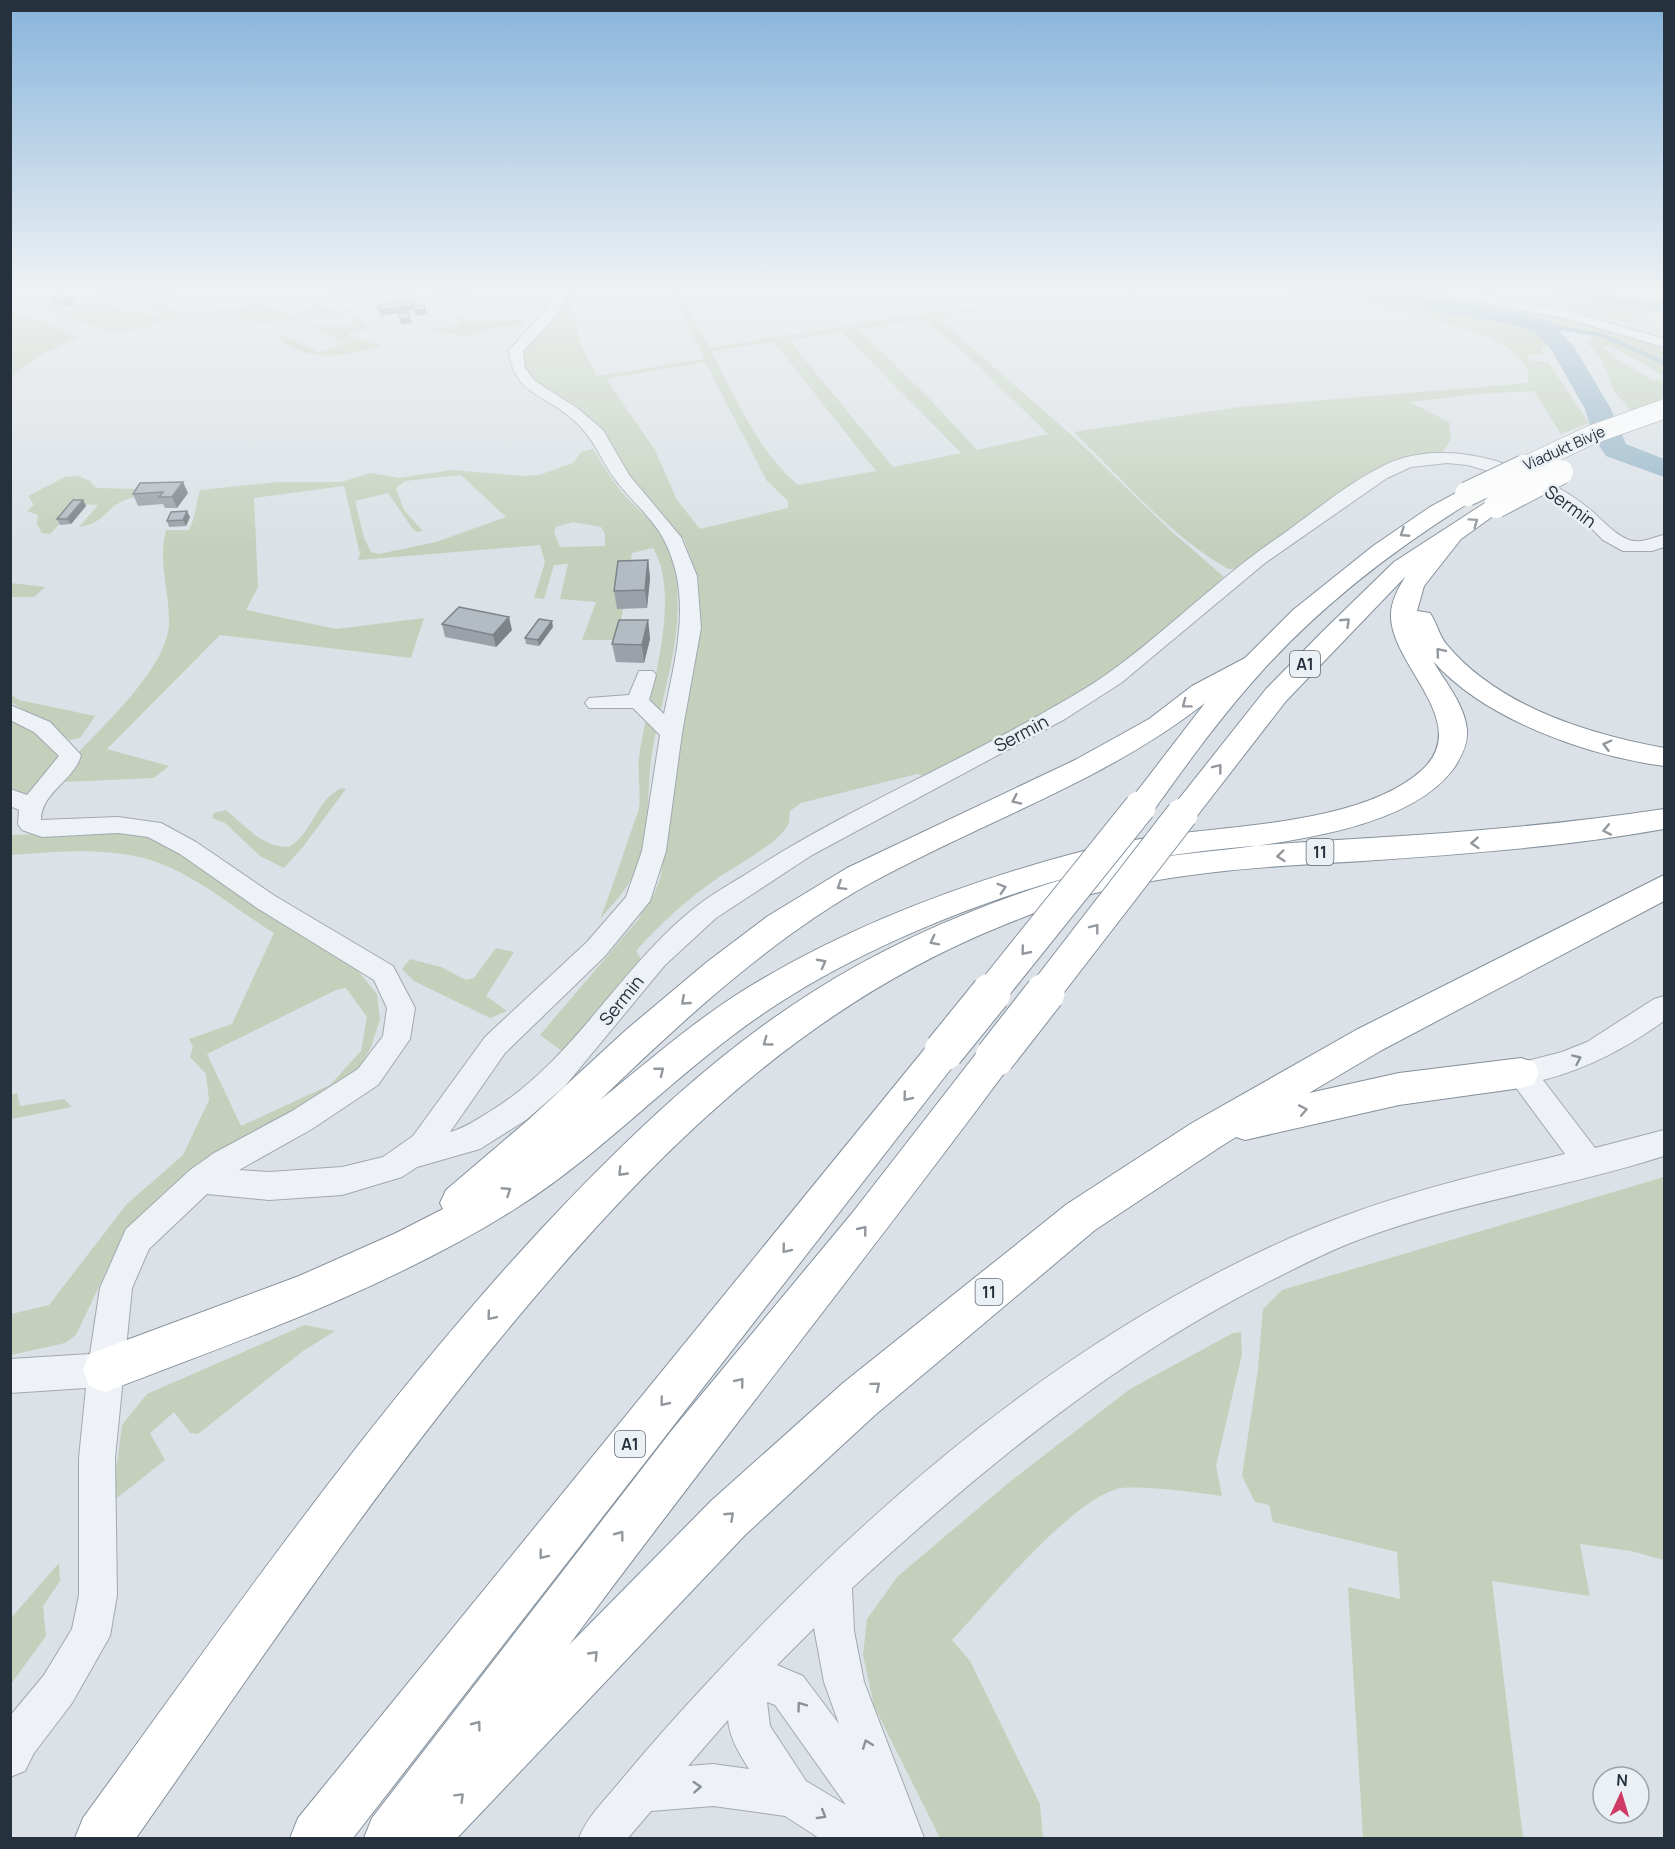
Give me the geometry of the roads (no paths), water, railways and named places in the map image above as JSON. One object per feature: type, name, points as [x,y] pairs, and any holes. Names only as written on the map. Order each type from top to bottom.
[{"type":"highway","name":"Viadukt Bivje","points":[[1254,664],[1320,599],[1385,546],[1467,494],[1591,435],[1665,409]]},
{"type":"highway","name":"Viadukt Bivje","points":[[1442,548],[1496,506],[1563,470],[1626,441],[1665,428]]},
{"type":"highway","name":"A1","points":[[392,1839],[687,1446],[867,1225],[1276,695],[1402,567],[1442,548]]},
{"type":"highway","points":[[1442,548],[1419,605],[1423,626],[1435,647],[1474,685],[1524,714],[1573,735],[1665,757]]},
{"type":"highway","points":[[105,1370],[322,1288],[419,1240],[507,1192],[725,1021],[794,978],[854,946],[921,917],[1059,870],[1120,853],[1197,839],[1302,827],[1350,816],[1398,801],[1429,780],[1446,764],[1455,740],[1449,713],[1413,646],[1404,616],[1407,594],[1442,548]]},
{"type":"highway","name":"A1","points":[[318,1839],[1140,807],[1198,729],[1254,664]]},
{"type":"highway","points":[[419,1240],[542,1133],[639,1040],[719,972],[780,925],[858,876],[1085,767],[1159,725],[1202,692],[1254,664]]},
{"type":"highway","name":"11","points":[[103,1839],[358,1481],[531,1268],[627,1167],[701,1097],[760,1048],[817,1006],[871,973],[946,935],[1025,904],[1107,879],[1199,864],[1335,850],[1534,839],[1594,832],[1665,819]]},
{"type":"highway","name":"11","points":[[419,1839],[728,1518],[859,1399],[1081,1217],[1206,1135],[1369,1040],[1665,887]]},
{"type":"highway","points":[[1206,1135],[1272,1116],[1399,1089],[1521,1073]]},
{"type":"street","points":[[201,1180],[269,1186],[342,1180],[391,1168],[424,1145],[495,1045],[596,949],[637,901],[654,851],[671,733],[691,628],[688,576],[681,553],[672,537],[622,477],[597,433],[572,411],[530,384],[523,373]]},
{"type":"street","name":"Sermin","points":[[408,1156],[469,1140],[516,1112],[555,1078],[656,958],[707,911],[804,849],[1057,714],[1114,679],[1259,559],[1381,474],[1408,462],[1447,458],[1469,460],[1523,476],[1559,494],[1589,516],[1609,536],[1629,547],[1652,546],[1665,540]]},
{"type":"street","points":[[638,701],[646,675]]},
{"type":"street","points":[[596,703],[638,701],[671,733]]},
{"type":"street","points":[[10,711],[42,727],[70,755],[68,763],[21,801],[30,824],[42,829],[118,825],[153,829],[188,848],[266,902],[384,973],[401,1008],[396,1039],[368,1077],[302,1120],[225,1162],[201,1180],[137,1239],[116,1288],[105,1370],[98,1458],[98,1595],[90,1636],[58,1689],[19,1738],[10,1756]]},
{"type":"street","points":[[1588,1162],[1521,1073],[1560,1067],[1614,1043],[1665,1007]]},
{"type":"street","points":[[601,1839],[639,1791],[744,1673],[833,1583],[900,1520],[1023,1416],[1137,1335],[1238,1280],[1326,1238],[1437,1198],[1665,1143]]},
{"type":"street","points":[[10,1376],[105,1370]]},
{"type":"street","points":[[833,1583],[834,1631],[844,1682],[902,1839]]},
{"type":"street","points":[[744,1673],[750,1733],[791,1796]]},
{"type":"street","points":[[744,1673],[789,1690],[896,1839]]},
{"type":"street","points":[[639,1791],[713,1785],[791,1796],[831,1820],[849,1839]]},
{"type":"waterway","points":[[1577,373],[1598,409],[1608,438],[1616,450],[1664,469]]}]
